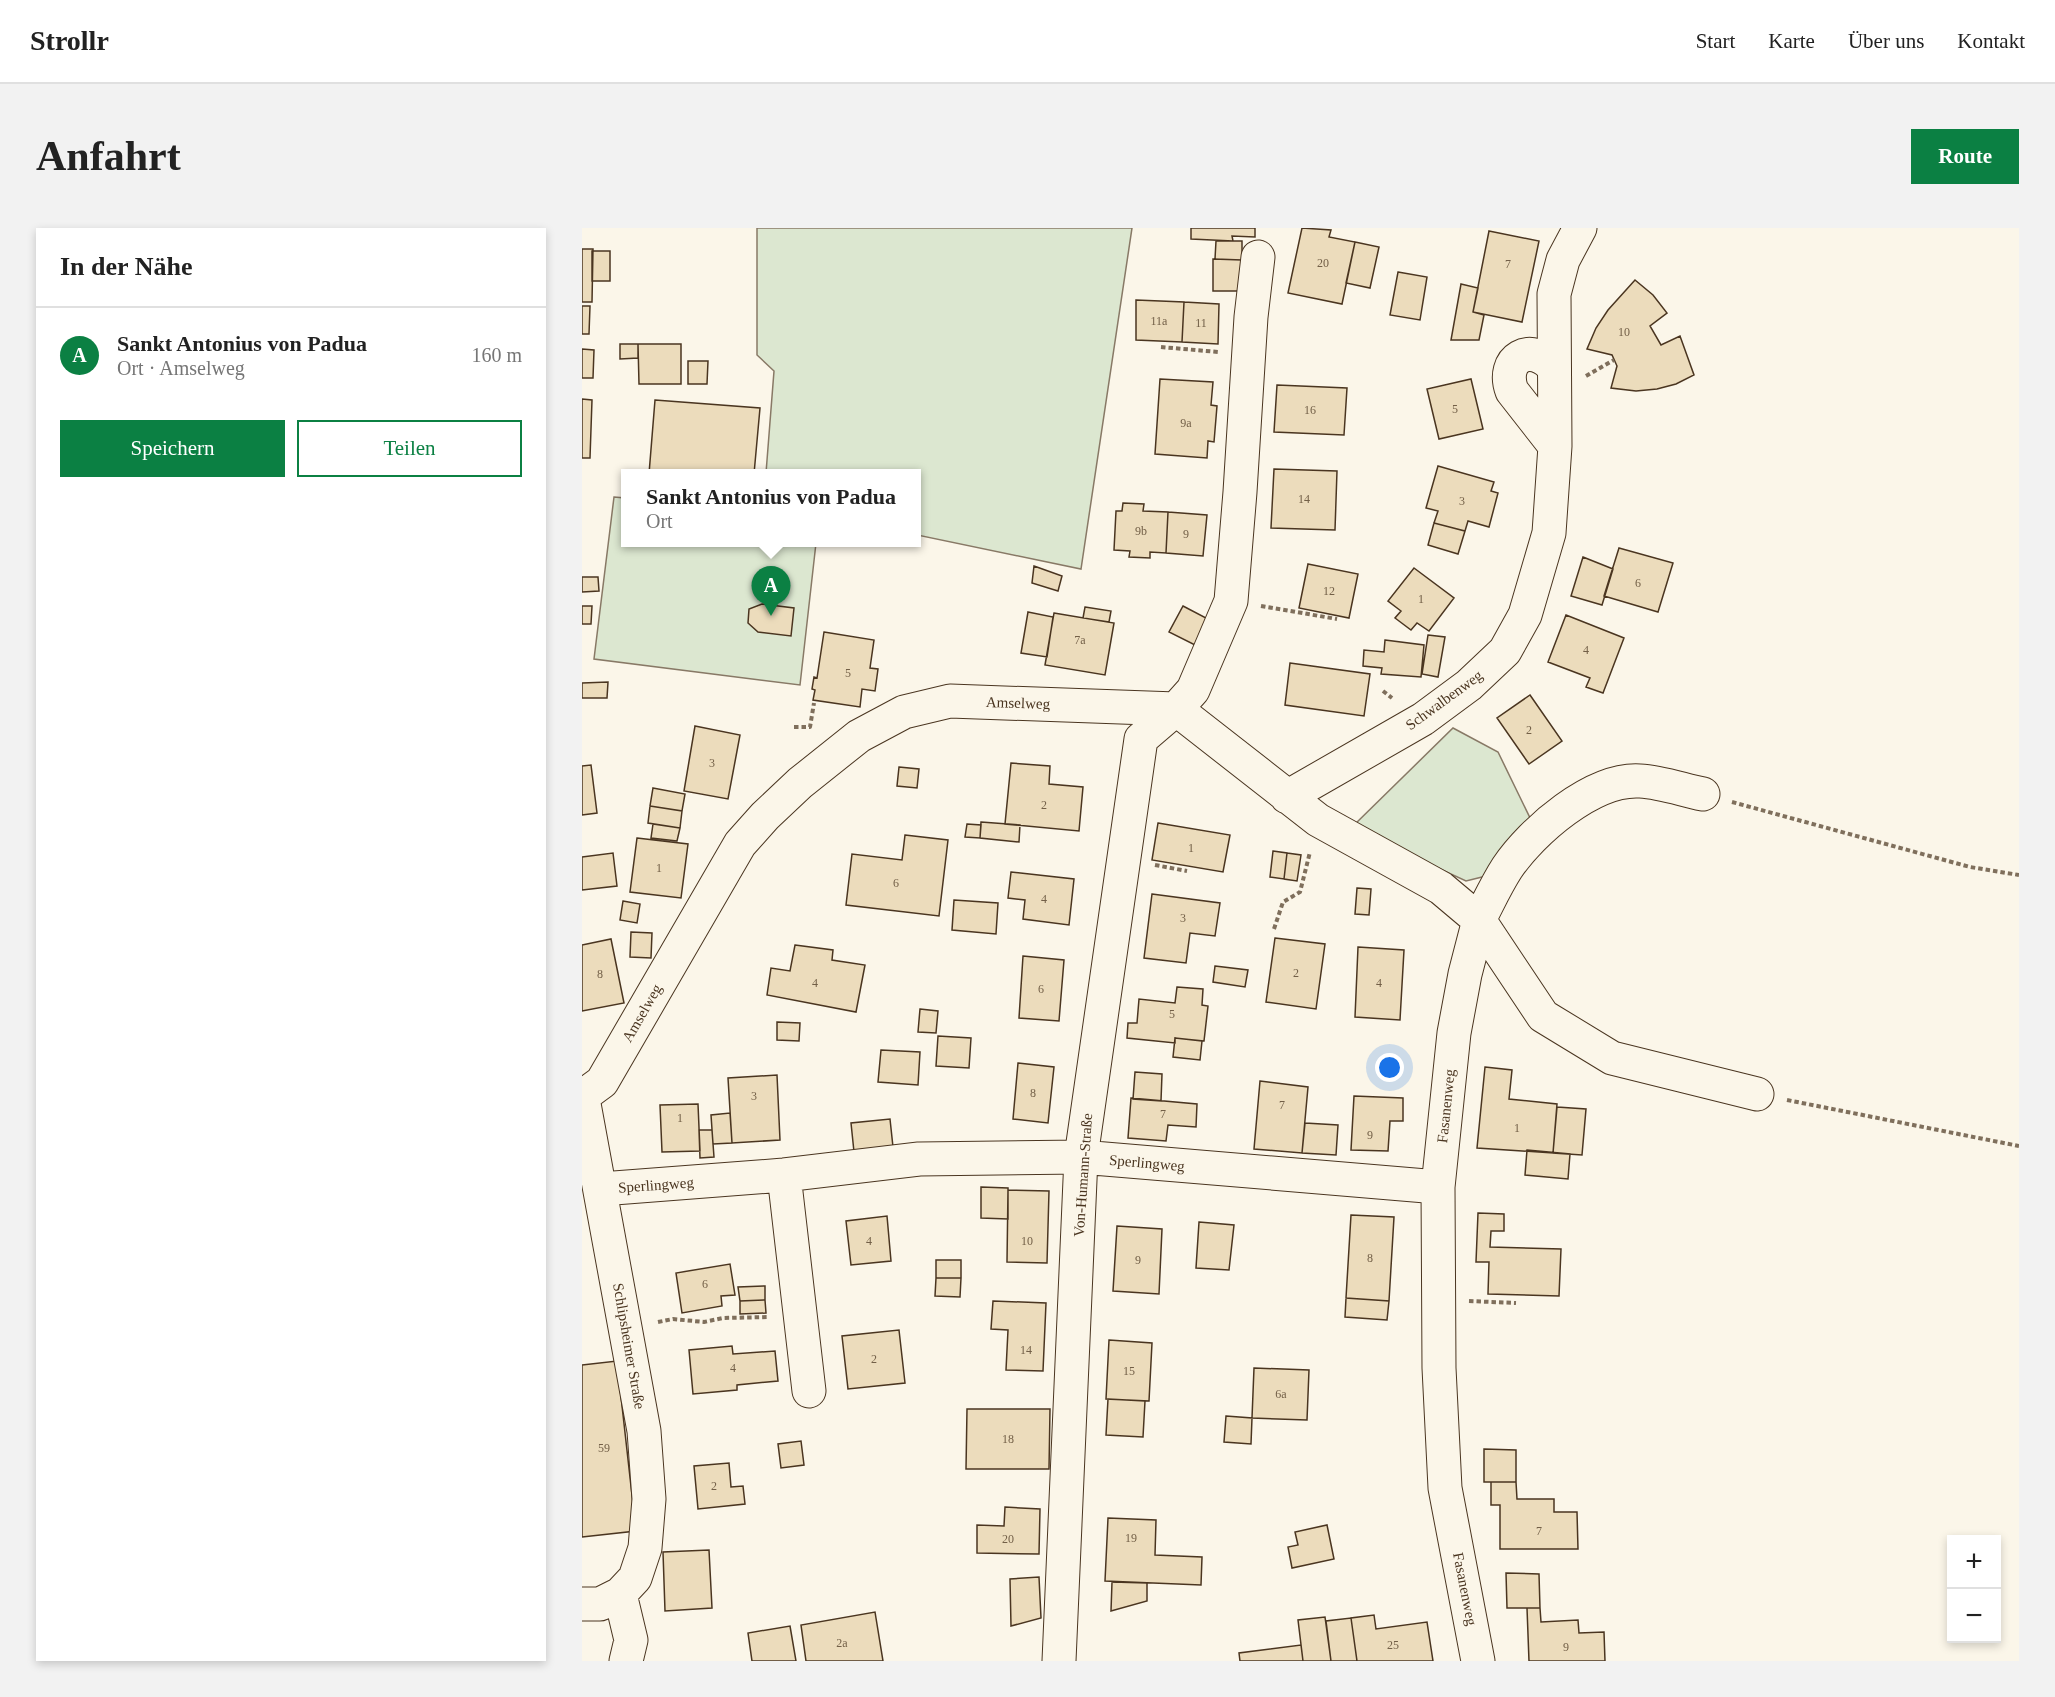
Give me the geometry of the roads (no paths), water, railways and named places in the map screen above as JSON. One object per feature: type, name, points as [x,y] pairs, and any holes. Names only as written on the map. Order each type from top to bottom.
[{"type":"street","name":"Schwalbenweg","points":[[1287,797],[1423,718],[1469,685],[1505,651],[1524,615],[1550,533],[1555,446],[1554,294],[1563,260],[1580,228]]},
{"type":"street","points":[[1258,257],[1251,318],[1231,601],[1193,690],[1176,709],[1318,820],[1441,888],[1479,920],[1543,1016],[1612,1058],[1757,1094]]},
{"type":"street","points":[[1554,368],[1546,359],[1535,353],[1519,357],[1512,364],[1509,383],[1512,391],[1555,446]]},
{"type":"street","name":"Amselweg","points":[[582,1094],[602,1082],[740,844],[765,816],[800,783],[859,736],[904,712],[950,701],[1176,709]]},
{"type":"street","name":"Von-Humann-Straße","points":[[1059,1661],[1081,1157],[1141,739],[1176,709]]},
{"type":"street","name":"Fasanenweg","points":[[1478,1661],[1445,1488],[1439,1368],[1438,1187],[1454,1034],[1465,974],[1479,920],[1507,868],[1535,833],[1601,788],[1639,781],[1703,794]]},
{"type":"street","name":"Schlipsheimer Straße","points":[[582,1094],[587,1140],[601,1189],[644,1431],[650,1499],[645,1548],[635,1578],[620,1594]]},
{"type":"street","name":"Sperlingweg","points":[[601,1189],[784,1175],[919,1159],[1081,1157],[1438,1187]]},
{"type":"street","points":[[784,1175],[809,1391]]},
{"type":"street","points":[[582,1604],[600,1604],[620,1594],[631,1640],[626,1661]]},
{"type":"place","name":"Sankt Antonius von Padua","points":[[771,616]]}]
